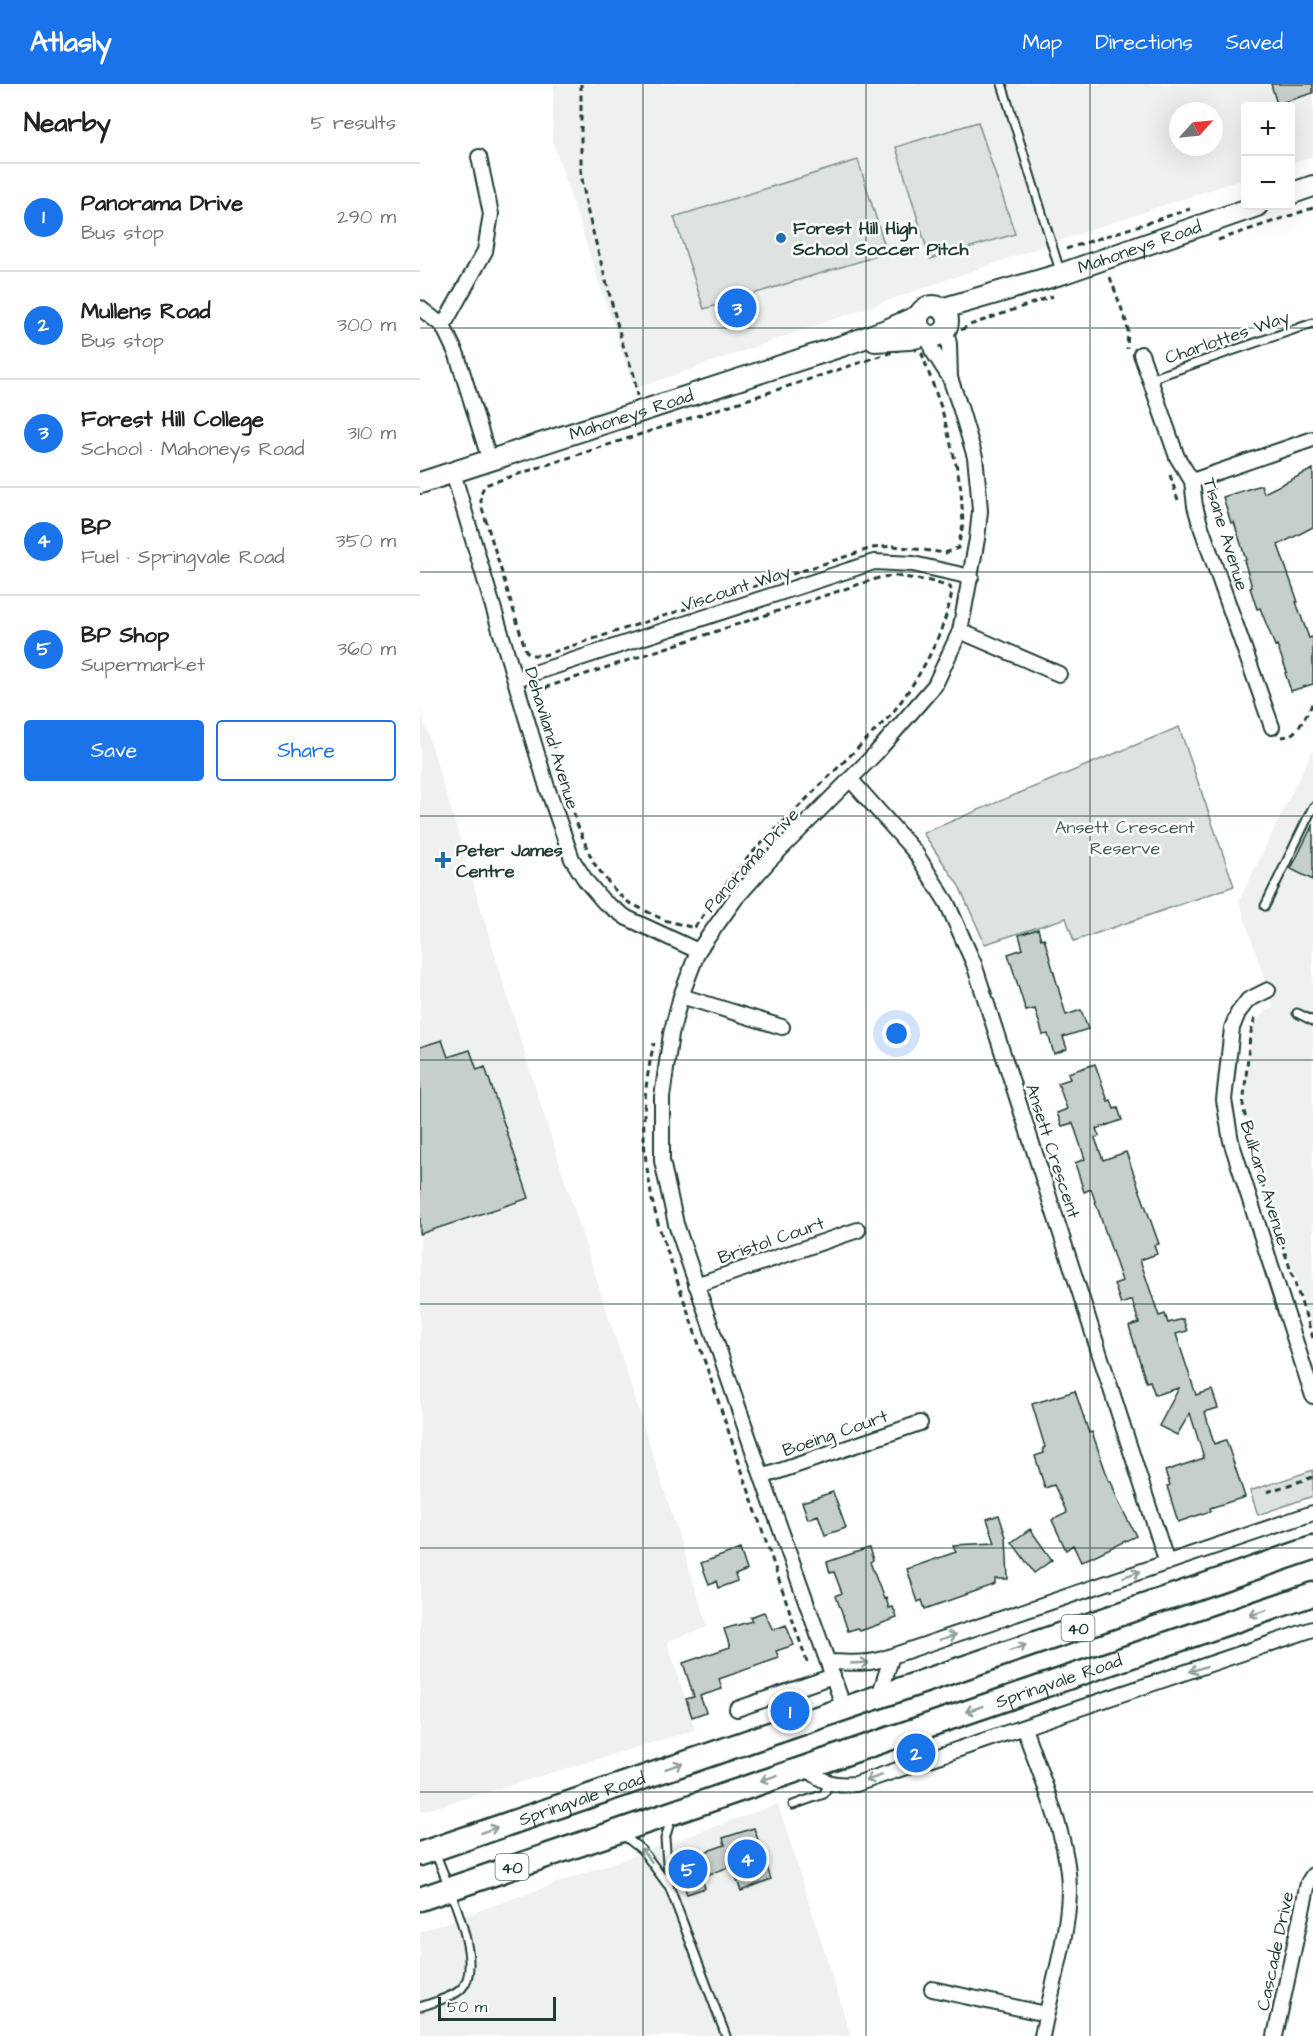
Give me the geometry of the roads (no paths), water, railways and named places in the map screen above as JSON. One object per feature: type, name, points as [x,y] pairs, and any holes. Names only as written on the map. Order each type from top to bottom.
[{"type":"highway","name":"Springvale Road","points":[[427,1851],[1313,1548]]},
{"type":"highway","name":"Springvale Road","points":[[420,1899],[1313,1594]]},
{"type":"main road","points":[[1295,192],[1313,186]]},
{"type":"main road","name":"Mahoneys Road","points":[[842,346],[892,339],[910,339],[1023,286],[1245,210]]},
{"type":"main road","name":"Mahoneys Road","points":[[420,483],[842,346],[918,316],[928,306],[933,306],[938,327]]},
{"type":"street","points":[[443,326],[485,251],[491,214],[479,157]]},
{"type":"street","points":[[420,308],[443,326],[457,355],[490,461]]},
{"type":"street","name":"Panorama Drive","points":[[844,1708],[676,1224],[662,1161],[662,1097],[671,1034],[681,996],[698,951],[736,898],[768,862],[876,753],[935,685],[960,632],[971,577],[980,511],[975,457],[950,378],[949,344],[938,327]]},
{"type":"street","name":"Tisane Avenue","points":[[1141,354],[1177,457],[1192,481],[1200,524],[1272,728]]},
{"type":"street","points":[[1192,481],[1313,439]]},
{"type":"street","name":"Dehaviland Avenue","points":[[453,473],[563,835],[573,859],[586,881],[604,902],[627,918],[698,951]]},
{"type":"street","name":"Viscount Way","points":[[516,679],[874,562],[913,564],[971,577]]},
{"type":"street","points":[[960,632],[1059,674]]},
{"type":"street","name":"Ansett Crescent","points":[[850,779],[915,852],[947,903],[974,963],[1167,1563]]},
{"type":"street","name":"Bulkara Avenue","points":[[1268,990],[1248,999],[1238,1013],[1232,1028],[1224,1100],[1231,1141],[1313,1396]]},
{"type":"street","points":[[681,996],[782,1027]]},
{"type":"street","name":"Bristol Court","points":[[696,1285],[858,1230]]},
{"type":"street","name":"Boeing Court","points":[[762,1476],[920,1423]]},
{"type":"street","points":[[736,1708],[830,1669],[892,1656],[1313,1513]]},
{"type":"street","name":"Springvale Road","points":[[829,1784],[856,1784],[1313,1629]]},
{"type":"street","points":[[879,1696],[892,1656]]},
{"type":"street","points":[[1024,1728],[1058,1827],[1067,1868],[1067,1916],[1042,2036]]},
{"type":"street","points":[[805,1766],[818,1779],[829,1784]]},
{"type":"street","name":"Cascade Drive","points":[[1275,2036],[1308,1883],[1313,1875]]},
{"type":"street","points":[[932,1989],[1046,2014]]},
{"type":"lane","points":[[1002,84],[1061,274]]},
{"type":"lane","name":"Charlottes Way","points":[[1150,379],[1313,323]]},
{"type":"lane","points":[[1265,906],[1313,807]]},
{"type":"lane","points":[[1297,1013],[1313,1021]]},
{"type":"lane","points":[[793,1805],[824,1794],[829,1784]]},
{"type":"lane","points":[[674,1811],[665,1839],[669,1886],[726,2036]]},
{"type":"lane","points":[[617,1830],[642,1850],[669,1886]]},
{"type":"lane","points":[[420,2007],[462,1989],[468,1978],[470,1958],[467,1938],[449,1889],[427,1851]]},
{"type":"place","name":"Forest Hill High School Soccer Pitch","points":[[781,238]]},
{"type":"place","name":"Forest Hill College","points":[[737,308]]},
{"type":"place","name":"Peter James Centre","points":[[443,860]]},
{"type":"place","name":"Panorama Drive","points":[[790,1711]]},
{"type":"place","name":"Mullens Road","points":[[916,1753]]},
{"type":"place","name":"BP","points":[[747,1859]]},
{"type":"place","name":"BP Shop","points":[[688,1869]]},
{"type":"park label","name":"Ansett Crescent Reserve","points":[[1125,837]]}]
